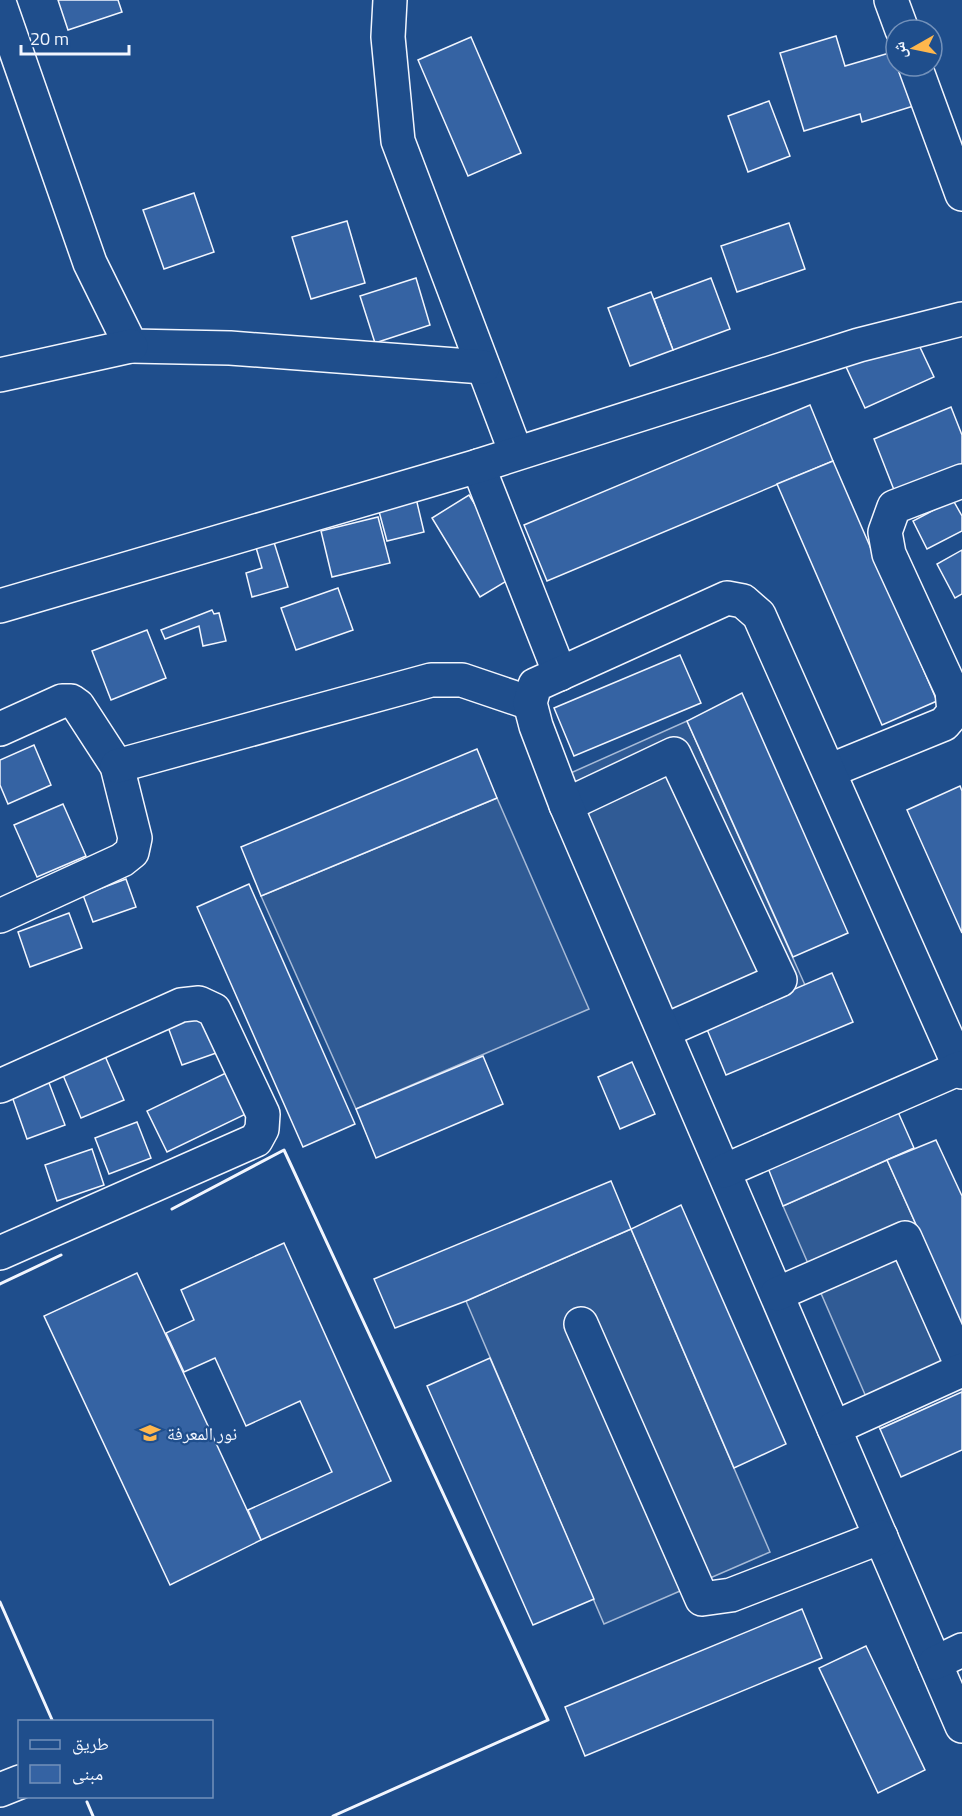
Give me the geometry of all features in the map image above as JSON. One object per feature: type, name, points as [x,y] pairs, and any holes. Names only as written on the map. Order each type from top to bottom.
[{"type":"street","points":[[390,0],[388,37],[398,141],[516,453]]},
{"type":"street","points":[[891,0],[898,18]]},
{"type":"street","points":[[0,5],[90,263],[131,346]]},
{"type":"street","points":[[919,78],[962,194]]},
{"type":"street","points":[[0,606],[478,466],[859,345],[962,319]]},
{"type":"street","points":[[0,375],[131,346],[230,348],[483,367]]},
{"type":"street","points":[[478,466],[560,674]]},
{"type":"street","points":[[830,771],[944,724],[954,712],[952,666],[889,554],[885,532],[894,507],[962,481]]},
{"type":"street","points":[[724,1171],[961,1070],[759,615],[743,601],[727,598],[536,685],[530,703],[536,726],[566,805],[881,1537],[948,1656],[962,1726]]},
{"type":"street","points":[[117,766],[431,680],[462,680],[530,703]]},
{"type":"street","points":[[0,729],[62,701],[71,701],[78,706],[117,766],[135,838],[132,852],[122,860],[0,916]]},
{"type":"street","points":[[566,805],[674,754],[780,980],[664,1032]]},
{"type":"street","points":[[0,1086],[181,1005],[199,1004],[214,1010],[263,1114],[262,1129],[256,1140],[0,1252]]},
{"type":"street","points":[[777,1294],[905,1238],[962,1366]]},
{"type":"street","points":[[581,1324],[702,1599],[731,1595],[881,1537]]},
{"type":"street","points":[[834,1428],[962,1370]]},
{"type":"street","points":[[0,1790],[18,1783]]},
{"type":"shaded area","points":[[687,721],[805,985],[683,1040],[564,776]]},
{"type":"shaded area","points":[[497,798],[589,1009],[356,1109],[261,896]]},
{"type":"shaded area","points":[[887,1160],[962,1327],[962,1392],[880,1429],[783,1206]]},
{"type":"shaded area","points":[[631,1229],[770,1552],[604,1624],[466,1301]]},
{"type":"building","points":[[58,0],[118,0],[122,12],[68,30]]},
{"type":"building","points":[[836,36],[845,66],[884,55],[884,78],[912,78],[920,104],[862,122],[860,114],[804,131],[780,53]]},
{"type":"building","points":[[471,37],[521,153],[468,176],[418,60]]},
{"type":"building","points":[[769,101],[790,156],[748,172],[728,116]]},
{"type":"building","points":[[194,193],[214,252],[164,269],[143,210]]},
{"type":"building","points":[[347,221],[365,283],[311,299],[292,237]]},
{"type":"building","points":[[789,223],[805,269],[737,292],[721,246]]},
{"type":"building","points":[[416,278],[430,325],[375,343],[360,296]]},
{"type":"building","points":[[711,278],[730,329],[673,350],[654,299]]},
{"type":"building","points":[[651,292],[673,350],[630,366],[608,308]]},
{"type":"building","points":[[910,326],[934,377],[865,408],[842,358]]},
{"type":"building","points":[[810,405],[833,461],[547,581],[524,525]]},
{"type":"building","points":[[951,407],[962,435],[962,468],[896,495],[874,439]]},
{"type":"building","points":[[833,461],[937,701],[882,725],[777,484]]},
{"type":"building","points":[[415,494],[424,532],[387,541],[377,504]]},
{"type":"building","points":[[469,495],[518,574],[480,597],[432,518]]},
{"type":"building","points":[[953,500],[962,516],[962,531],[927,549],[913,521]]},
{"type":"building","points":[[378,517],[390,563],[332,577],[321,531]]},
{"type":"building","points":[[273,539],[288,587],[252,597],[246,573],[262,568],[255,544]]},
{"type":"building","points":[[962,550],[962,594],[955,598],[937,564]]},
{"type":"building","points":[[338,588],[353,630],[296,650],[281,608]]},
{"type":"building","points":[[212,610],[214,614],[219,613],[226,641],[203,646],[199,626],[165,639],[161,630]]},
{"type":"building","points":[[147,630],[166,678],[111,700],[92,651]]},
{"type":"building","points":[[680,655],[701,703],[574,756],[554,708]]},
{"type":"building","points":[[742,693],[848,933],[793,957],[687,721]]},
{"type":"building","points":[[34,745],[51,785],[8,804],[0,785],[0,760]]},
{"type":"building","points":[[477,749],[497,798],[261,896],[241,847]]},
{"type":"building","points":[[960,786],[962,791],[962,933],[907,810]]},
{"type":"building","points":[[63,804],[86,856],[37,877],[14,825]]},
{"type":"building","points":[[126,879],[136,907],[93,922],[83,895]]},
{"type":"building","points":[[249,884],[355,1124],[303,1147],[197,907]]},
{"type":"building","points":[[69,913],[82,948],[30,967],[18,932]]},
{"type":"building","points":[[832,973],[853,1022],[726,1075],[706,1027]]},
{"type":"building","points":[[205,1014],[219,1052],[182,1065],[168,1027]]},
{"type":"building","points":[[102,1049],[124,1100],[81,1118],[60,1068]]},
{"type":"building","points":[[483,1056],[503,1104],[376,1158],[356,1109]]},
{"type":"building","points":[[632,1062],[655,1114],[620,1129],[598,1077]]},
{"type":"building","points":[[230,1071],[250,1112],[167,1152],[147,1111]]},
{"type":"building","points":[[46,1075],[65,1125],[27,1139],[9,1088]]},
{"type":"building","points":[[894,1103],[914,1148],[783,1206],[766,1163]]},
{"type":"building","points":[[137,1122],[151,1158],[109,1174],[95,1138]]},
{"type":"building","points":[[936,1140],[962,1196],[962,1327],[887,1160]]},
{"type":"building","points":[[92,1149],[104,1185],[57,1201],[45,1165]]},
{"type":"building","points":[[611,1181],[631,1229],[466,1301],[395,1328],[374,1279]]},
{"type":"building","points":[[681,1205],[786,1444],[734,1468],[631,1229]]},
{"type":"building","points":[[284,1243],[391,1481],[261,1540],[248,1510],[332,1472],[300,1401],[246,1426],[215,1358],[184,1372],[166,1333],[194,1320],[181,1290]]},
{"type":"building","points":[[137,1273],[261,1540],[170,1585],[44,1316]]},
{"type":"building","points":[[490,1358],[594,1599],[533,1625],[427,1386]]},
{"type":"building","points":[[962,1392],[962,1450],[901,1477],[880,1429]]},
{"type":"building","points":[[802,1609],[822,1658],[585,1756],[565,1707]]},
{"type":"building","points":[[866,1646],[925,1770],[878,1793],[819,1668]]},
{"type":"wall","points":[[172,1209],[284,1150],[548,1720],[333,1816]]},
{"type":"wall","points":[[0,1284],[61,1255]]},
{"type":"wall","points":[[0,1602],[52,1720]]},
{"type":"wall","points":[[87,1802],[93,1816]]},
{"type":"place","name":"نور المعرفة","points":[[150,1433]]}]
